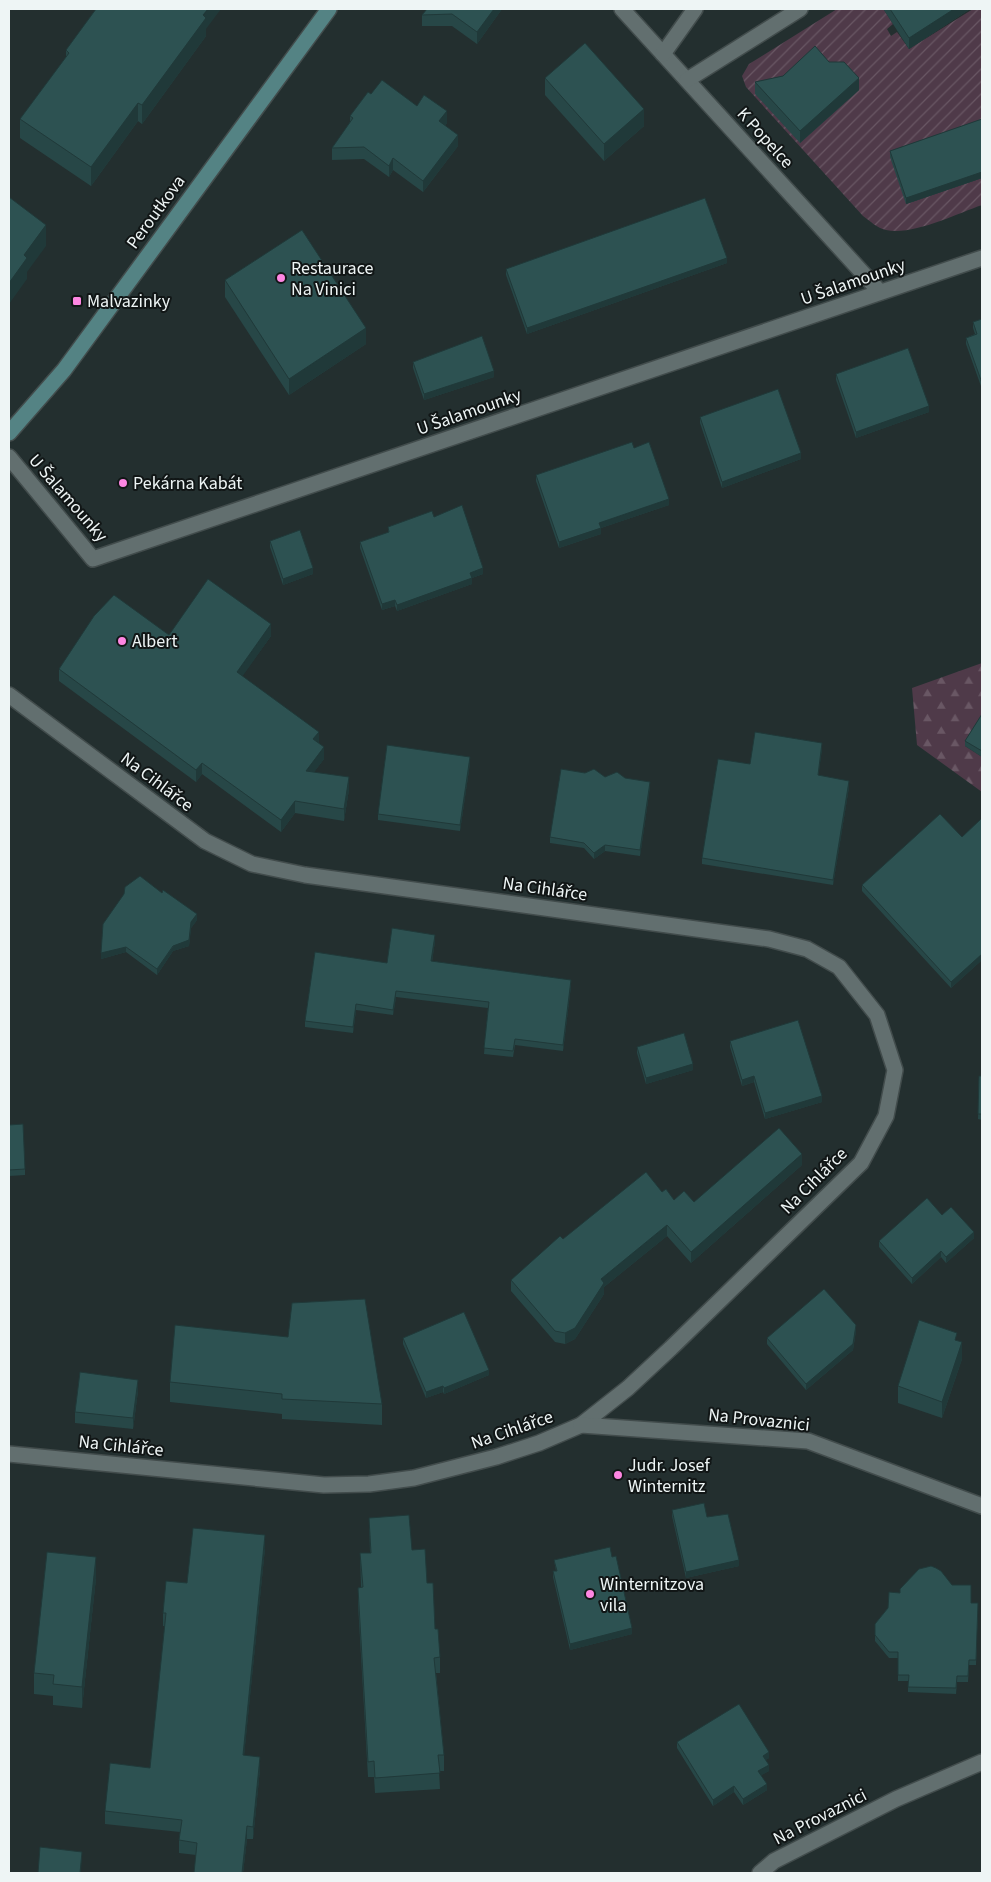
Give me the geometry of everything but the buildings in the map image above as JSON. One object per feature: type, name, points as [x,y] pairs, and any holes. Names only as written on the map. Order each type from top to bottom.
[{"type":"street","name":"Peroutkova","points":[[9,433],[64,370],[329,9]]},
{"type":"street","name":"K Popelce","points":[[622,9],[880,292]]},
{"type":"street","points":[[663,54],[695,9]]},
{"type":"street","points":[[687,80],[800,9]]},
{"type":"street","name":"U Šalamounky","points":[[9,457],[92,559],[982,258]]},
{"type":"street","name":"Na Cihlářce","points":[[9,695],[205,841],[252,864],[305,875],[769,938],[807,949],[839,967],[877,1014],[895,1070],[886,1116],[861,1163],[671,1348],[628,1388],[581,1425],[539,1443],[496,1457],[414,1478],[370,1484],[324,1485],[9,1454]]},
{"type":"street","name":"Na Provaznici","points":[[581,1425],[808,1442],[982,1506]]},
{"type":"street","name":"Na Provaznici","points":[[760,1873],[774,1861],[896,1798],[982,1762]]},
{"type":"green space","points":[[837,9],[886,9],[884,10],[893,24],[887,29],[891,36],[897,32],[909,49],[973,9],[982,9],[982,125],[906,204],[982,178],[982,205],[908,230],[897,231],[880,228],[863,216],[746,87],[742,76],[749,64]]},
{"type":"green space","points":[[982,663],[982,720],[965,746],[982,757],[982,792],[917,745],[912,688]]},
{"type":"place","name":"Restaurace Na Vinici","points":[[281,278]]},
{"type":"place","name":"Malvazinky","points":[[77,301]]},
{"type":"place","name":"Pekárna Kabát","points":[[123,483]]},
{"type":"place","name":"Albert","points":[[122,641]]},
{"type":"place","name":"Judr. Josef Winternitz","points":[[618,1475]]},
{"type":"place","name":"Winternitzova vila","points":[[590,1594]]}]
